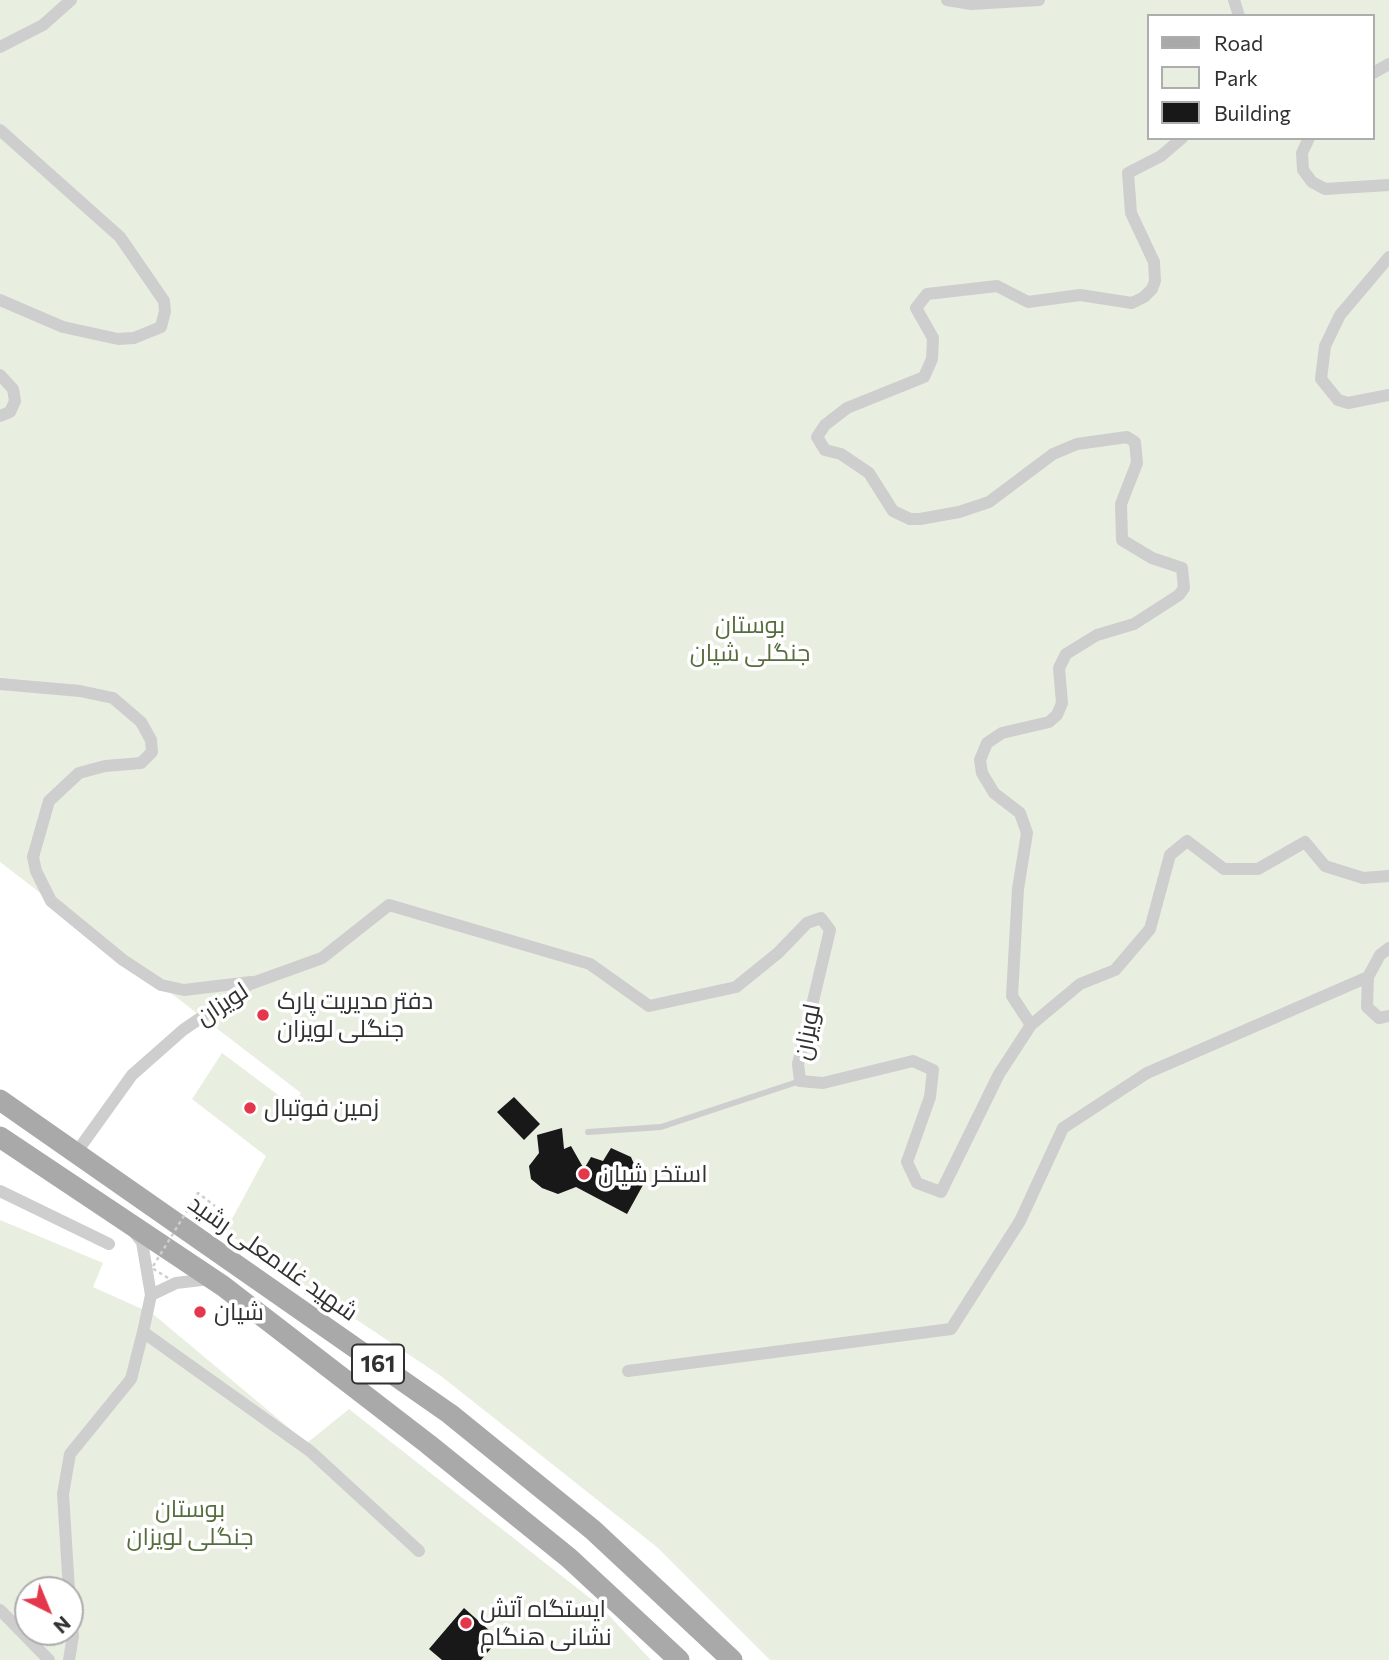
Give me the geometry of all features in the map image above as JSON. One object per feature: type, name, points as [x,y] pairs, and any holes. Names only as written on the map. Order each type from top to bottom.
[{"type":"main road","name":"شهید غلامعلی رشید","points":[[0,1100],[450,1414],[602,1538],[732,1660]]},
{"type":"main road","name":"161","points":[[0,1137],[212,1279],[428,1444],[558,1549],[679,1660]]},
{"type":"street","points":[[0,47],[43,25],[71,0]]},
{"type":"street","points":[[947,0],[971,4],[1039,0]]},
{"type":"street","points":[[0,130],[120,236],[164,301],[165,311],[161,327],[134,338],[118,339],[63,327],[0,300]]},
{"type":"street","points":[[1031,1025],[1012,996],[1018,889],[1027,833],[1020,813],[994,793],[982,773],[980,760],[988,743],[1002,733],[1049,722],[1057,715],[1062,704],[1059,668],[1066,654],[1097,635],[1134,624],[1179,595],[1184,588],[1182,568],[1152,558],[1122,540],[1121,504],[1137,463],[1135,442],[1127,437],[1077,444],[1053,454],[989,502],[959,512],[920,519],[909,519],[894,511],[869,473],[841,454],[825,450],[817,437],[825,425],[847,408],[924,377],[932,359],[933,338],[916,308],[927,294],[997,286],[1028,302],[1080,295],[1132,303],[1144,297],[1155,281],[1154,262],[1131,214],[1128,173],[1161,156],[1180,140]]},
{"type":"street","points":[[1308,140],[1302,153],[1303,170],[1312,182],[1325,189],[1389,185]]},
{"type":"street","points":[[1389,257],[1340,316],[1325,346],[1321,379],[1338,400],[1348,403],[1389,396]]},
{"type":"street","points":[[0,375],[13,389],[15,401],[10,412],[0,416]]},
{"type":"street","points":[[0,684],[80,691],[113,698],[141,722],[151,740],[152,752],[141,763],[105,766],[79,773],[49,800],[33,857],[51,901],[123,960],[161,985],[184,990],[258,981]]},
{"type":"street","name":"لویزان","points":[[76,1153],[132,1075],[183,1030],[258,981],[322,958],[389,905],[590,964],[649,1006],[736,987],[778,953],[807,923],[821,918],[830,930],[798,1064],[800,1080],[823,1083],[913,1060],[933,1070],[930,1097],[907,1162],[917,1183],[941,1192],[999,1074],[1031,1025],[1080,984],[1115,970],[1124,960],[1150,929],[1170,855],[1187,841],[1224,869],[1258,869],[1305,842],[1325,866],[1363,878],[1389,876]]},
{"type":"street","points":[[1389,948],[1380,955],[1368,977],[1367,1007],[1379,1018],[1389,1016]]},
{"type":"street","points":[[628,1371],[951,1329],[1020,1221],[1063,1128],[1147,1073],[1368,977]]},
{"type":"street","points":[[0,1191],[109,1244]]},
{"type":"street","points":[[68,1576],[63,1494],[70,1454],[131,1380],[151,1295],[142,1242],[120,1215]]},
{"type":"street","points":[[151,1295],[176,1283],[212,1279]]},
{"type":"street","points":[[143,1332],[310,1451],[419,1551]]},
{"type":"street","points":[[0,1610],[50,1660]]},
{"type":"lane","points":[[588,1132],[661,1127],[800,1080]]},
{"type":"path","points":[[168,1278],[152,1268],[198,1193],[215,1206]]},
{"type":"green space","name":"بوستان جنگلی شیان","points":[[0,0],[1389,0],[1389,1660],[770,1660],[658,1548],[441,1376],[225,1232],[266,1156],[192,1099],[222,1053],[293,1106],[301,1093],[0,862]]},
{"type":"green space","name":"بوستان جنگلی لویزان","points":[[0,1220],[103,1263],[93,1287],[153,1314],[307,1443],[349,1409],[600,1606],[651,1660],[0,1660]]},
{"type":"building","points":[[514,1097],[540,1124],[524,1140],[497,1112]]},
{"type":"building","name":"استخر شیان","points":[[562,1128],[564,1149],[571,1146],[584,1169],[591,1157],[603,1161],[611,1148],[631,1157],[643,1185],[627,1214],[576,1187],[558,1194],[542,1188],[531,1179],[529,1166],[539,1153],[537,1135]]},
{"type":"building","name":"ایستگاه آتش نشانی هنگام","points":[[464,1608],[499,1639],[481,1660],[442,1660],[429,1649]]},
{"type":"place","name":"دفتر مدیریت پارک جنگلی لویزان","points":[[263,1015]]},
{"type":"place","name":"زمین فوتبال","points":[[250,1108]]},
{"type":"place","name":"استخر شیان","points":[[584,1174]]},
{"type":"place","name":"شیان","points":[[200,1312]]},
{"type":"place","name":"ایستگاه آتش نشانی هنگام","points":[[466,1623]]}]
